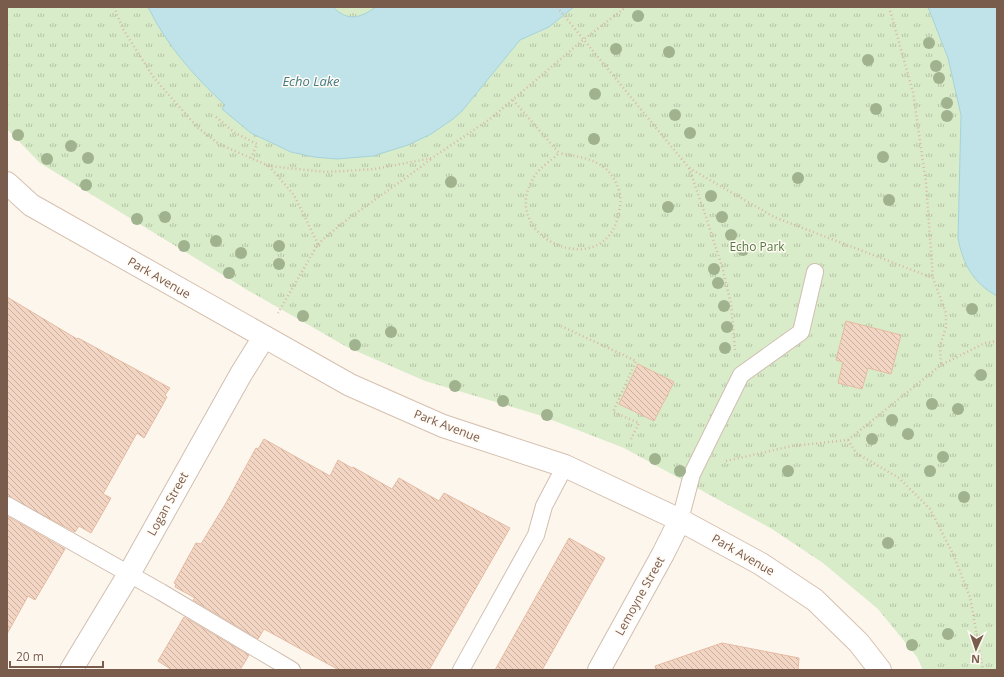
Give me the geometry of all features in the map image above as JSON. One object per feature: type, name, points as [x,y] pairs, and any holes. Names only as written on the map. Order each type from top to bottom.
[{"type":"street","name":"Park Avenue","points":[[7,183],[31,205],[350,385],[443,426],[565,466],[680,520],[761,564],[815,600],[859,643],[880,670]]},
{"type":"street","name":"Logan Street","points":[[71,670],[129,574],[241,374],[264,337]]},
{"type":"street","name":"Lemoyne Street","points":[[599,670],[680,520]]},
{"type":"lane","points":[[680,520],[692,474],[741,375],[801,332],[815,272]]},
{"type":"lane","points":[[461,670],[536,535],[544,506],[565,466]]},
{"type":"lane","points":[[7,505],[129,574],[292,670]]},
{"type":"path","points":[[114,7],[123,29],[154,78],[170,99],[197,127],[219,144],[269,166],[326,172],[375,169],[432,158]]},
{"type":"path","points":[[556,7],[689,168],[774,217],[921,275],[933,278]]},
{"type":"path","points":[[264,337],[318,244],[338,225],[405,180],[432,158],[490,118],[583,40],[626,7]]},
{"type":"path","points":[[889,7],[913,92],[926,183],[933,278],[946,313],[946,327],[940,346],[941,365]]},
{"type":"path","points":[[513,100],[559,153],[593,160],[606,168],[615,179],[620,194],[620,209],[615,226],[606,237],[594,246],[578,249],[562,248],[548,241],[536,231],[528,217],[526,201],[529,186],[537,172],[559,153]]},
{"type":"path","points":[[216,117],[235,133],[257,144],[250,158]]},
{"type":"path","points":[[269,166],[294,195],[318,244]]},
{"type":"path","points":[[689,168],[706,217],[731,304],[734,348],[741,375]]},
{"type":"path","points":[[561,326],[636,361],[613,412],[639,423],[631,439]]},
{"type":"path","points":[[724,461],[792,446],[848,440],[941,365],[985,343],[997,341]]},
{"type":"path","points":[[848,440],[856,453],[899,478],[930,509],[953,554],[970,597],[983,670]]},
{"type":"green space","name":"Echo Park","points":[[7,7],[997,7],[997,670],[923,670],[917,657],[878,609],[823,563],[772,529],[624,448],[539,415],[425,381],[347,347],[249,291],[40,163],[7,129]]},
{"type":"water","name":"Echo Lake","points":[[148,7],[333,7],[344,15],[354,17],[365,14],[376,7],[574,7],[549,27],[520,40],[462,111],[431,134],[408,145],[373,156],[337,159],[314,157],[291,152],[251,133],[222,109],[225,105],[182,60],[155,21]]},
{"type":"water","points":[[928,7],[997,7],[997,296],[975,279],[966,264],[960,247],[958,238],[961,115],[948,58]]},
{"type":"building","points":[[7,297],[77,339],[78,338],[170,388],[165,395],[167,397],[144,438],[137,433],[103,494],[111,498],[91,533],[79,526],[75,532],[7,496]]},
{"type":"building","points":[[846,321],[901,335],[891,374],[868,368],[862,389],[838,383],[843,362],[836,360]]},
{"type":"building","points":[[638,364],[674,382],[654,421],[619,404]]},
{"type":"building","points":[[264,439],[330,476],[338,460],[392,489],[399,478],[439,501],[444,493],[510,528],[429,670],[339,670],[264,629],[258,639],[193,600],[195,598],[175,587],[176,584],[174,583],[196,543],[201,544],[226,503],[256,448],[258,449]]},
{"type":"building","points":[[7,516],[65,549],[35,600],[28,596],[7,634]]},
{"type":"building","points":[[569,538],[605,558],[542,670],[495,670]]},
{"type":"building","points":[[184,617],[249,655],[240,670],[172,670],[158,661]]},
{"type":"building","points":[[722,643],[799,658],[798,670],[656,670],[655,666]]}]
